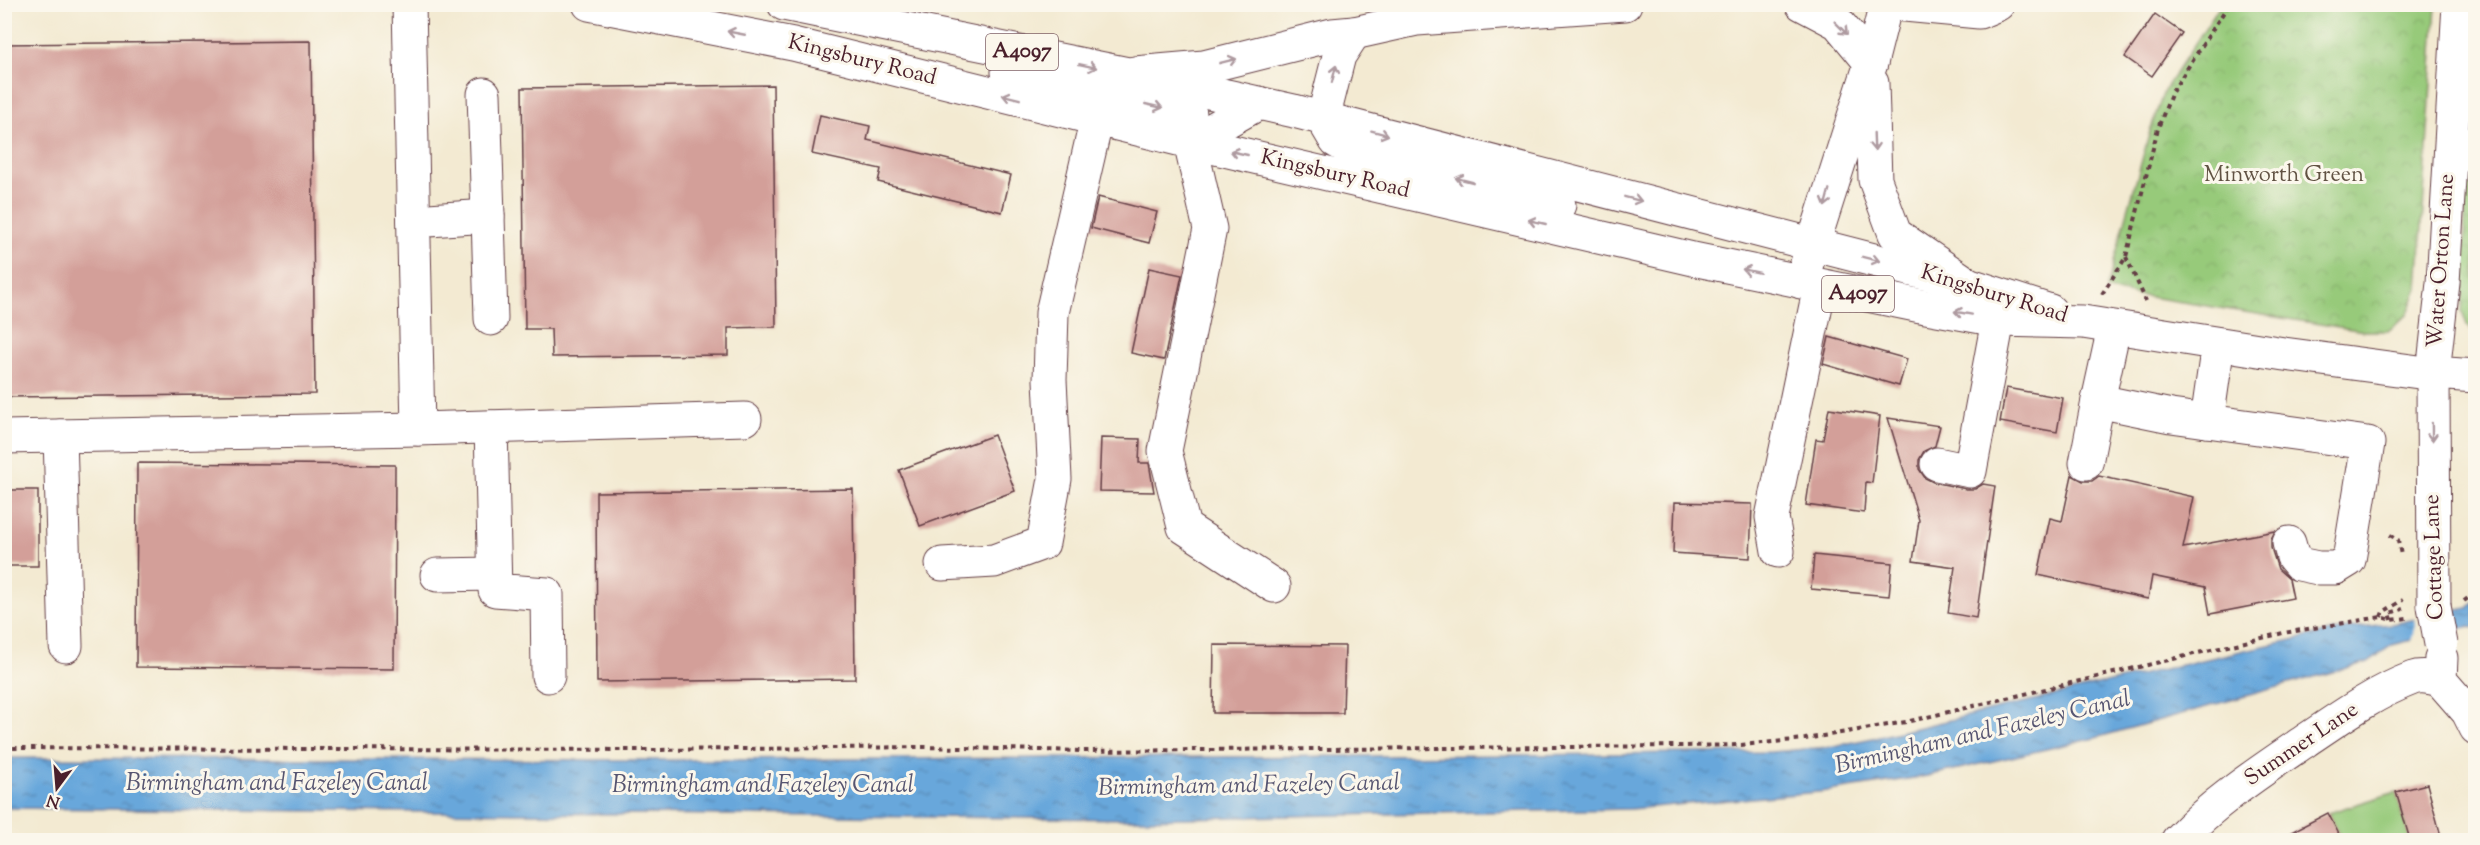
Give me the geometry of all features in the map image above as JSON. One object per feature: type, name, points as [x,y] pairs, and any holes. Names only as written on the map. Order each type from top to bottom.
[{"type":"main road","points":[[409,4],[418,429]]},
{"type":"main road","name":"Kingsbury Road","points":[[589,4],[793,44],[1190,142],[1810,284],[1998,320],[2099,325],[2218,344],[2433,373],[2475,376]]},
{"type":"main road","points":[[773,4],[883,42],[1190,114],[1190,142],[1210,229],[1165,451],[1184,527],[1274,586]]},
{"type":"main road","name":"Kingsbury Road","points":[[784,4],[1259,103],[1967,284],[2099,325]]},
{"type":"main road","points":[[1128,74],[1204,67],[1332,35],[1354,33],[1417,19],[1625,4]]},
{"type":"main road","points":[[1802,4],[1838,23],[1871,63],[1875,180],[1895,234],[1967,284]]},
{"type":"main road","points":[[1778,551],[1772,517],[1810,284],[1814,245],[1830,187],[1871,63],[1886,4]]},
{"type":"main road","points":[[1894,4],[1980,12],[1998,4]]},
{"type":"main road","name":"Water Orton Lane","points":[[2433,373],[2466,41],[2459,4]]},
{"type":"main road","points":[[1354,33],[1339,56],[1323,119],[1336,141],[1357,153],[1557,203],[1635,245]]},
{"type":"main road","points":[[484,94],[491,319]]},
{"type":"main road","points":[[1190,142],[1259,103]]},
{"type":"main road","points":[[942,564],[994,561],[1043,543],[1054,479],[1050,380],[1052,313],[1097,118]]},
{"type":"main road","points":[[414,221],[488,216]]},
{"type":"main road","points":[[1937,464],[1970,471],[1998,320]]},
{"type":"main road","points":[[2085,463],[2098,401],[2099,325]]},
{"type":"main road","points":[[2207,421],[2218,344]]},
{"type":"main road","name":"Cottage Lane","points":[[2433,373],[2427,607],[2441,644],[2440,680]]},
{"type":"main road","points":[[2098,401],[2207,421],[2368,443],[2349,560],[2336,568],[2318,568],[2299,564],[2289,543]]},
{"type":"main road","points":[[4,437],[418,429],[745,419]]},
{"type":"main road","points":[[491,427],[495,590],[547,594],[548,676]]},
{"type":"main road","points":[[60,436],[66,646]]},
{"type":"main road","points":[[436,575],[494,574]]},
{"type":"main road","name":"Summer Lane","points":[[2178,840],[2215,805],[2353,708],[2414,678],[2427,676],[2440,680]]},
{"type":"main road","points":[[2440,680],[2468,712],[2475,728]]},
{"type":"path","points":[[2099,325],[2126,257],[2158,128],[2172,92],[2229,4]]},
{"type":"path","points":[[2126,257],[2160,335]]},
{"type":"path","points":[[2390,535],[2398,540],[2402,560]]},
{"type":"path","points":[[4,748],[650,750],[922,747],[1082,751],[1742,745],[1805,739],[1906,722],[2283,633],[2381,617],[2392,620],[2475,592]]},
{"type":"path","points":[[2381,617],[2382,612],[2402,602],[2427,607]]},
{"type":"green space","name":"Minworth Green","points":[[2220,5],[2436,5],[2418,289],[2407,315],[2388,331],[2364,331],[2106,290],[2150,131],[2164,91]]},
{"type":"green space","points":[[2475,70],[2475,333],[2467,325],[2462,311],[2467,168],[2467,74]]},
{"type":"green space","points":[[2396,792],[2410,840],[2342,840],[2328,813]]},
{"type":"water","name":"Birmingham and Fazeley Canal","points":[[2475,601],[2475,627],[2468,626],[2392,645],[2368,662],[2095,738],[1927,776],[1829,791],[1630,809],[1140,819],[5,808],[5,758],[708,760],[1771,752],[1829,747],[1878,737],[2245,650],[2348,628],[2392,624],[2468,608]]},
{"type":"pier","points":[[2453,608],[2457,632],[2410,644],[2416,626],[2415,617]]},
{"type":"building","points":[[2155,14],[2182,33],[2152,76],[2125,57]]},
{"type":"building","points":[[311,41],[315,394],[4,397],[4,44]]},
{"type":"building","points":[[773,85],[776,327],[728,328],[728,355],[552,357],[551,329],[525,329],[522,88]]},
{"type":"building","points":[[820,115],[870,126],[867,140],[1011,175],[1002,212],[878,182],[881,169],[812,154]]},
{"type":"building","points":[[1098,197],[1157,212],[1149,243],[1091,228]]},
{"type":"building","points":[[1149,268],[1182,275],[1164,360],[1131,353]]},
{"type":"building","points":[[1829,337],[1907,359],[1899,386],[1823,364]]},
{"type":"building","points":[[2006,388],[2063,398],[2057,432],[2000,422]]},
{"type":"building","points":[[1829,408],[1880,416],[1872,483],[1866,482],[1864,513],[1806,505],[1816,439],[1823,440]]},
{"type":"building","points":[[1888,418],[1940,426],[1935,446],[1924,451],[1919,460],[1919,469],[1925,478],[1966,489],[1975,489],[1983,484],[1995,486],[1976,618],[1948,613],[1955,567],[1913,561],[1919,520]]},
{"type":"building","points":[[994,435],[1015,491],[920,526],[899,470]]},
{"type":"building","points":[[1101,438],[1140,439],[1139,463],[1149,463],[1154,492],[1099,491]]},
{"type":"building","points":[[137,463],[395,465],[394,669],[136,667]]},
{"type":"building","points":[[2072,475],[2083,481],[2092,481],[2099,476],[2194,497],[2183,548],[2275,531],[2271,539],[2271,548],[2278,569],[2289,579],[2293,598],[2210,614],[2205,587],[2152,576],[2148,599],[2038,575],[2050,518],[2062,521]]},
{"type":"building","points":[[853,489],[855,679],[597,682],[596,492]]},
{"type":"building","points":[[4,490],[38,490],[38,566],[4,566]]},
{"type":"building","points":[[1675,502],[1752,504],[1750,558],[1673,553]]},
{"type":"building","points":[[1814,555],[1892,563],[1889,596],[1811,589]]},
{"type":"building","points":[[1214,645],[1345,646],[1343,713],[1213,713]]},
{"type":"building","points":[[2427,784],[2442,840],[2410,840],[2396,792]]},
{"type":"building","points":[[2328,813],[2342,840],[2276,840]]}]
